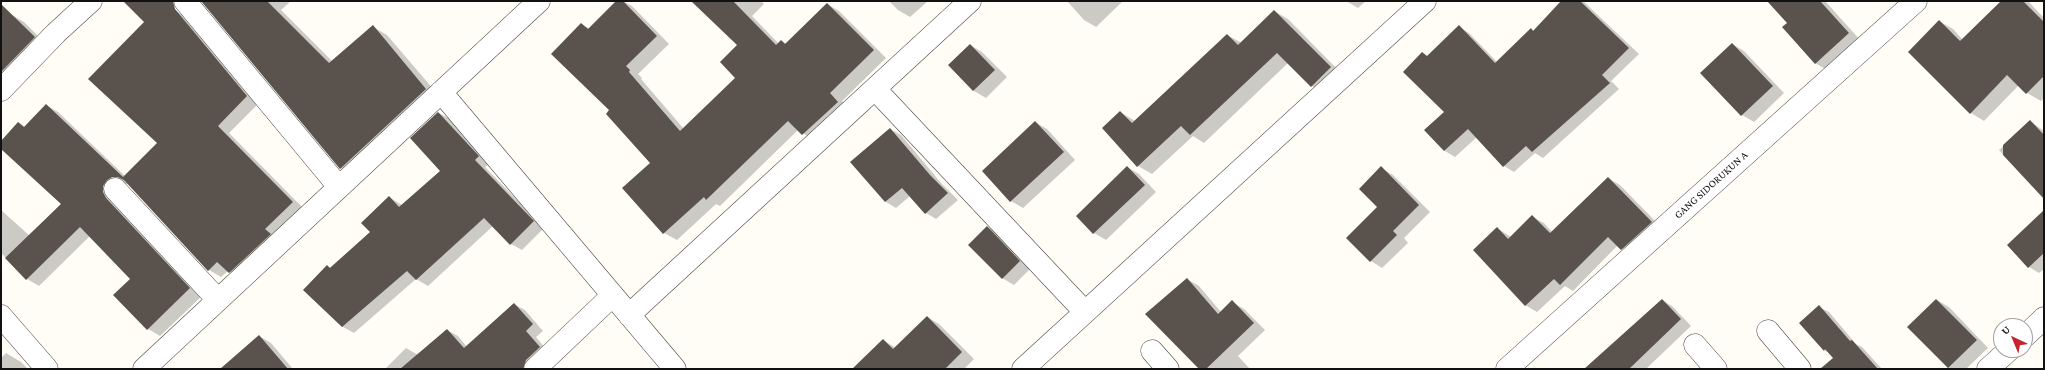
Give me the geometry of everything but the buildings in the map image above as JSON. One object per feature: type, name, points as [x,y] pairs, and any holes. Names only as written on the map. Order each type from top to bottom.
[{"type":"street","points":[[1,90],[56,33],[91,1]]},
{"type":"street","points":[[185,1],[339,187]]},
{"type":"street","points":[[144,369],[539,1]]},
{"type":"street","points":[[629,316],[970,1]]},
{"type":"street","points":[[1023,369],[1425,1]]},
{"type":"street","name":"GANG SIDORUKUN A","points":[[1506,369],[1916,1]]},
{"type":"street","points":[[875,89],[1086,312]]},
{"type":"street","points":[[441,92],[674,369]]},
{"type":"street","points":[[115,189],[218,300]]},
{"type":"street","points":[[535,369],[612,296]]},
{"type":"street","points":[[1,316],[47,369]]},
{"type":"street","points":[[2033,328],[2044,318]]},
{"type":"street","points":[[1768,331],[1800,369]]},
{"type":"street","points":[[1695,346],[1716,369]]},
{"type":"street","points":[[1152,352],[1168,369]]},
{"type":"street","points":[[1988,369],[2000,358]]}]
